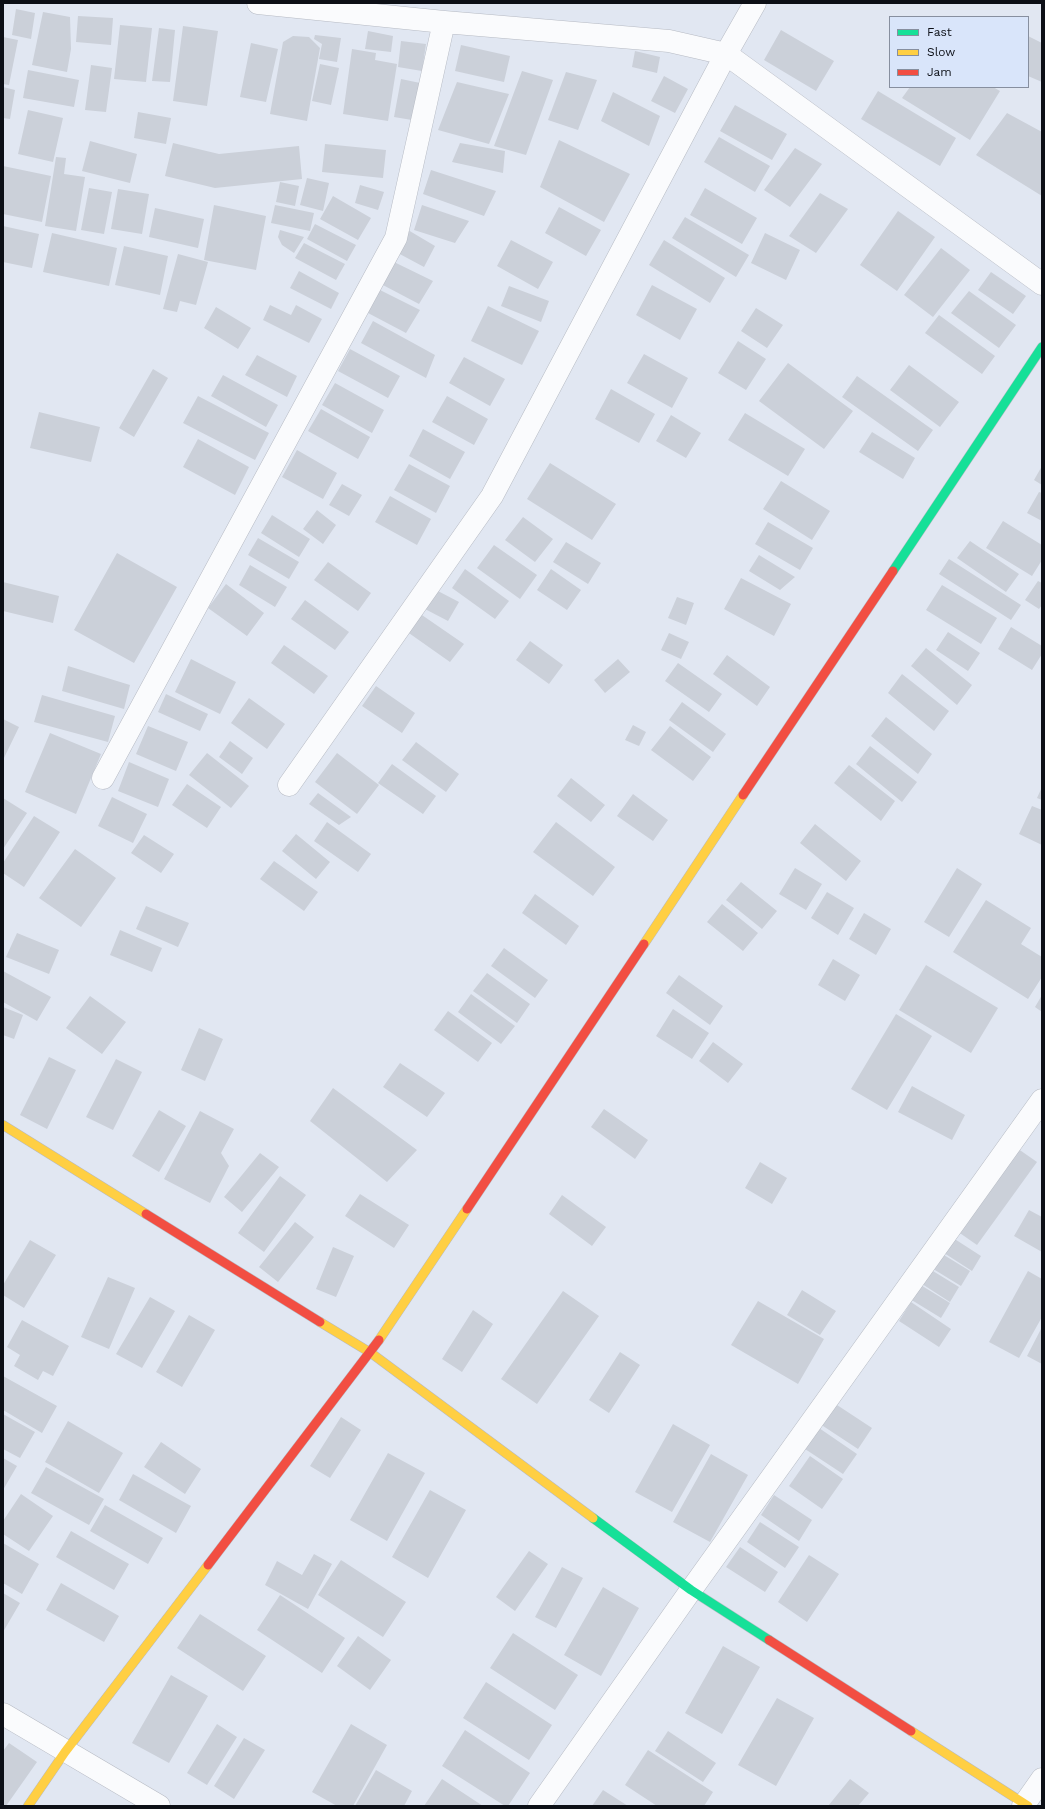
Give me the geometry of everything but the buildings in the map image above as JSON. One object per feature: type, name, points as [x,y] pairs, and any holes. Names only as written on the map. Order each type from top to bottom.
[{"type":"street","points":[[258,3],[444,22],[669,41],[726,54],[1042,284]]},
{"type":"street","points":[[289,785],[492,496],[726,54],[755,3]]},
{"type":"street","points":[[103,778],[396,238],[444,22]]},
{"type":"street","points":[[28,1806],[65,1752],[371,1353],[1042,347]]},
{"type":"street","points":[[539,1806],[691,1590],[1042,1100]]},
{"type":"street","points":[[3,1125],[371,1353],[691,1590],[1025,1805],[1042,1778]]},
{"type":"street","points":[[3,1714],[65,1752],[159,1806]]},
{"type":"traffic: fast","points":[[893,571],[1042,347]]},
{"type":"traffic: fast","points":[[593,1518],[691,1590],[769,1640]]},
{"type":"traffic: slow","points":[[644,944],[743,795]]},
{"type":"traffic: slow","points":[[3,1125],[146,1214]]},
{"type":"traffic: slow","points":[[379,1340],[467,1209]]},
{"type":"traffic: slow","points":[[320,1322],[371,1353],[593,1518]]},
{"type":"traffic: slow","points":[[28,1806],[65,1752],[208,1565]]},
{"type":"traffic: slow","points":[[911,1731],[1028,1806]]},
{"type":"traffic: jam","points":[[743,795],[893,571]]},
{"type":"traffic: jam","points":[[467,1209],[644,944]]},
{"type":"traffic: jam","points":[[146,1214],[320,1322]]},
{"type":"traffic: jam","points":[[208,1565],[379,1340]]},
{"type":"traffic: jam","points":[[769,1640],[911,1731]]}]
